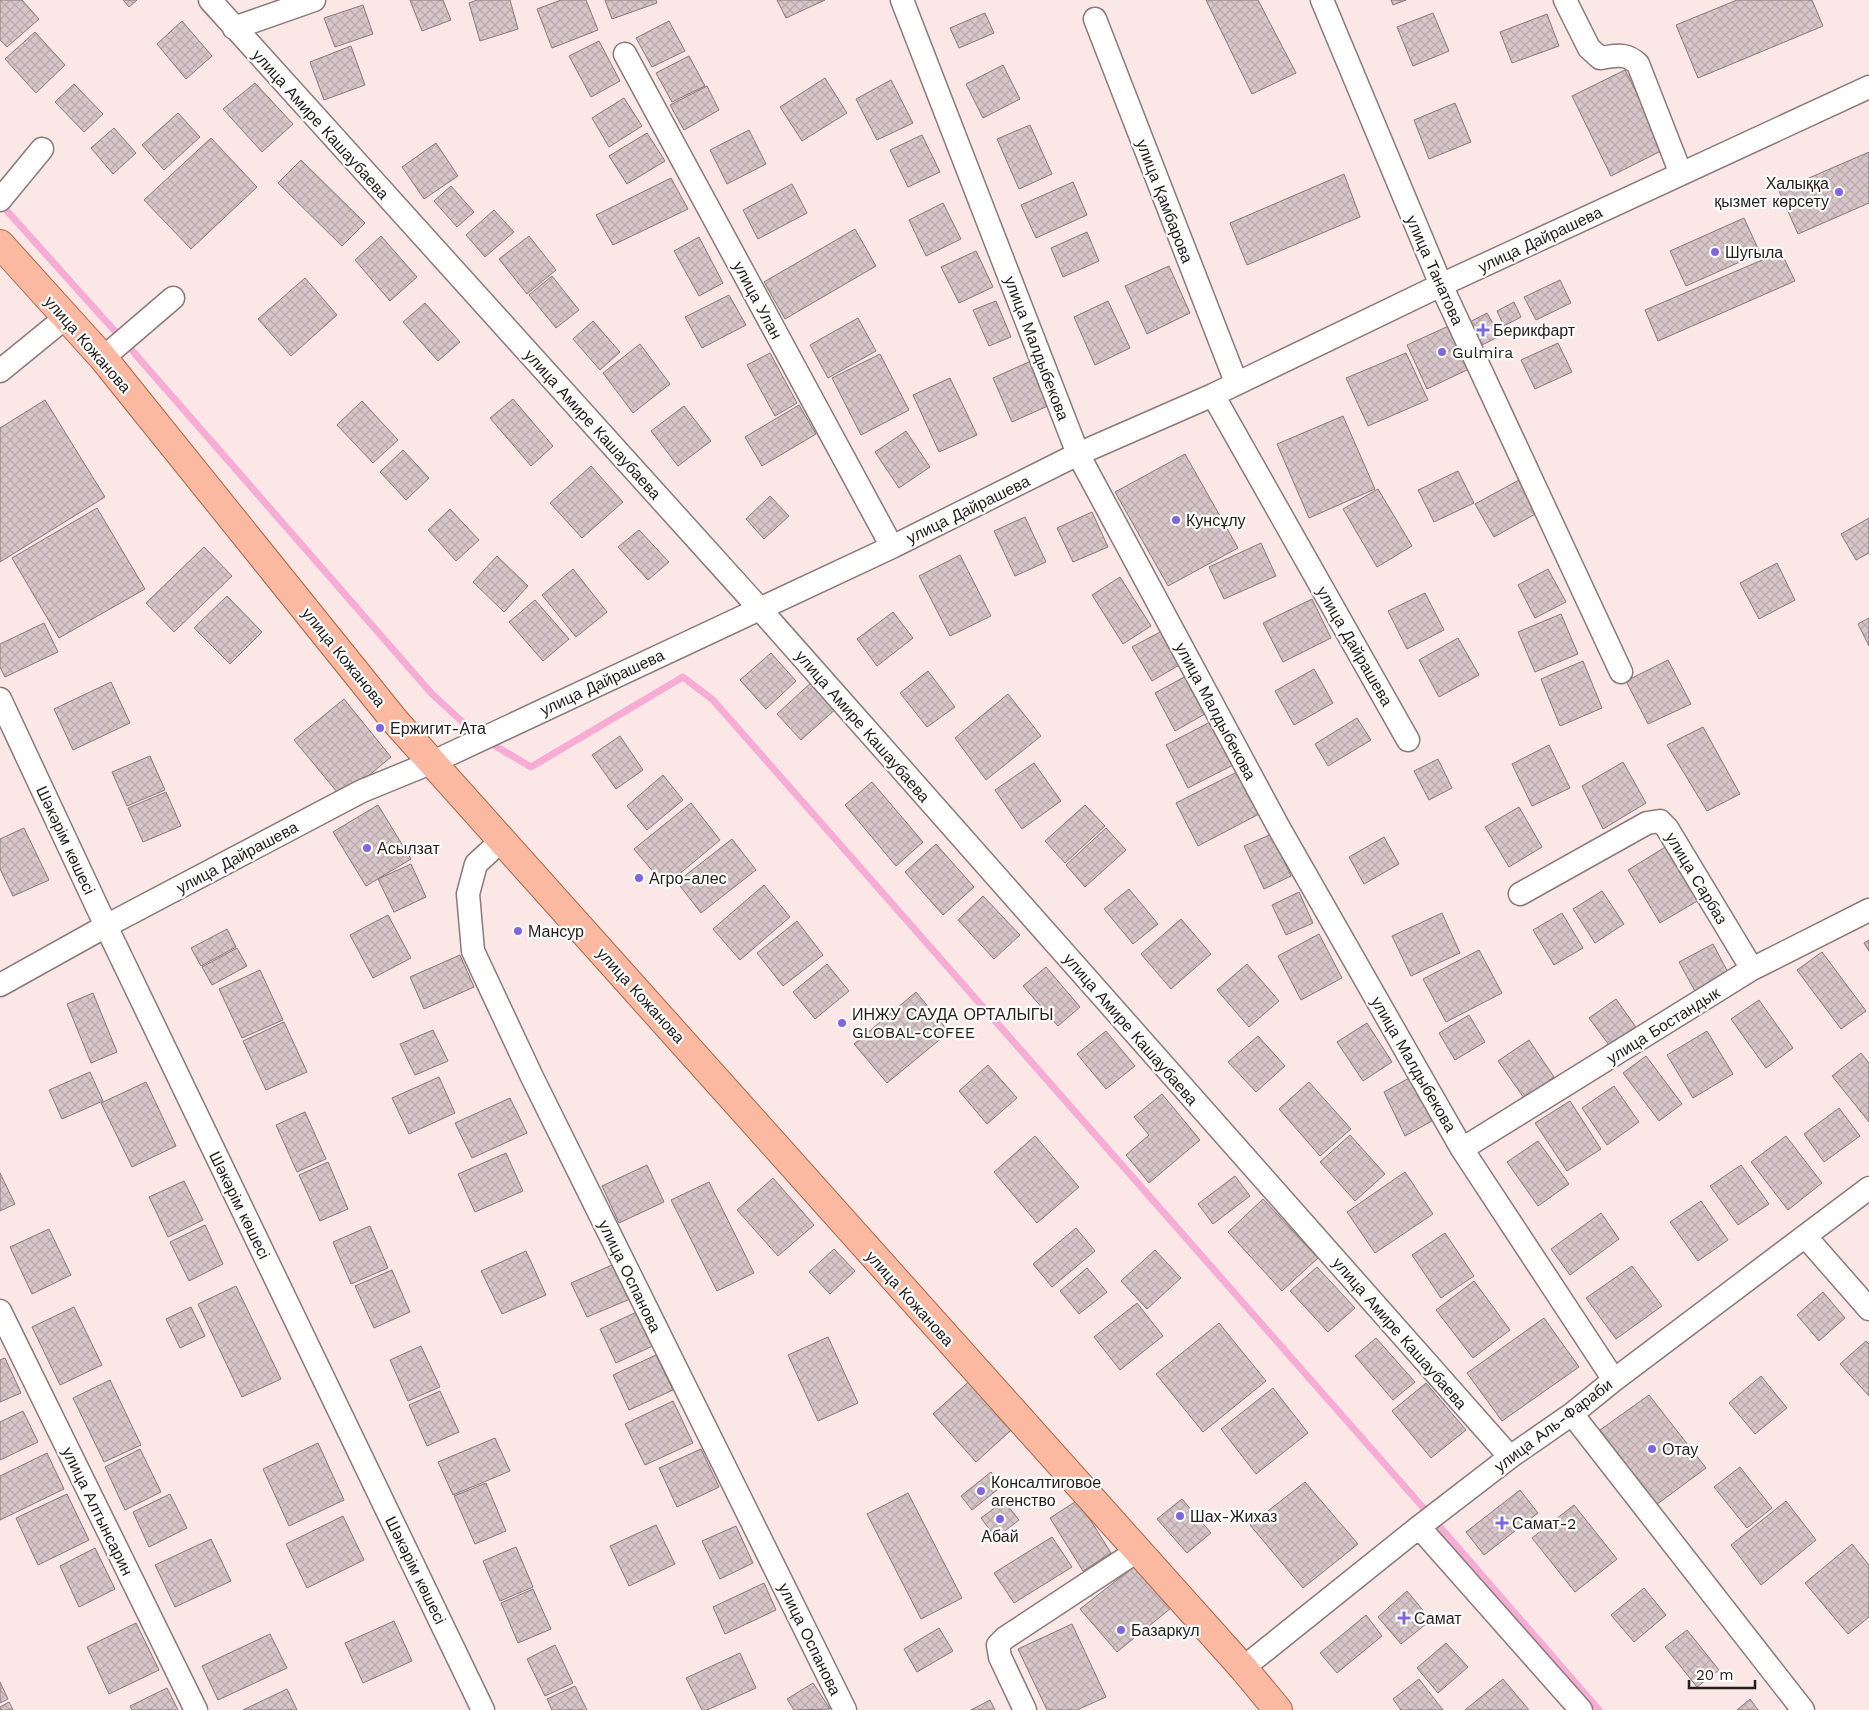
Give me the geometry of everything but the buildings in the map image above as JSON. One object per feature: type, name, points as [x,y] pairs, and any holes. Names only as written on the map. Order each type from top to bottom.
[{"type":"main road","name":"улица Кожанова","points":[[0,244],[103,358],[395,721],[1278,1710]]},
{"type":"street","name":"улица Амире Кашаубаева","points":[[210,0],[759,608],[1510,1458]]},
{"type":"street","points":[[234,28],[314,0]]},
{"type":"street","name":"улица Малдыбекова","points":[[902,0],[1078,454],[1279,828],[1462,1149],[1614,1380]]},
{"type":"street","name":"улица Танатова","points":[[1322,0],[1440,284],[1621,672]]},
{"type":"street","points":[[1565,0],[1589,48],[1600,58],[1629,56],[1638,64],[1681,174]]},
{"type":"street","name":"улица Қамбарова","points":[[1095,19],[1236,382]]},
{"type":"street","name":"улица Улан","points":[[625,54],[892,547]]},
{"type":"street","name":"улица Дайрашева","points":[[0,985],[106,926],[362,791],[433,762],[892,547],[1078,454],[1213,395],[1236,382],[1440,284],[1869,87]]},
{"type":"street","points":[[0,200],[42,150]]},
{"type":"street","points":[[103,358],[173,298]]},
{"type":"street","points":[[0,371],[65,318]]},
{"type":"street","name":"улица Дайрашева","points":[[1213,395],[1408,740]]},
{"type":"street","name":"Шәкәрім көшесі","points":[[0,699],[106,926],[483,1710]]},
{"type":"street","name":"улица Сарбаз","points":[[1520,894],[1647,823],[1660,821],[1667,828],[1752,969]]},
{"type":"street","name":"улица Оспанова","points":[[502,840],[476,864],[468,894],[473,952],[532,1077],[845,1710]]},
{"type":"street","name":"улица Бостандык","points":[[1462,1149],[1752,969],[1869,910]]},
{"type":"street","name":"улица Аль-Фараби","points":[[1242,1668],[1418,1526],[1572,1414],[1614,1380],[1869,1188]]},
{"type":"street","points":[[1805,1236],[1869,1309]]},
{"type":"street","name":"улица Алтынсарин","points":[[0,1311],[196,1710]]},
{"type":"street","points":[[1572,1414],[1803,1710]]},
{"type":"street","points":[[1418,1526],[1581,1710]]},
{"type":"street","points":[[1025,1710],[1000,1657],[998,1645],[1005,1638],[1137,1551]]},
{"type":"waterway","points":[[0,203],[138,357]]},
{"type":"waterway","points":[[136,355],[432,694],[478,736]]},
{"type":"waterway","points":[[487,741],[531,767],[683,677],[713,700],[1599,1710]]},
{"type":"place","name":"Халыққа қызмет көрсету","points":[[1839,192]]},
{"type":"place","name":"Шугыла","points":[[1715,252]]},
{"type":"place","name":"Берикфарт","points":[[1483,330]]},
{"type":"place","name":"Gulmira","points":[[1442,352]]},
{"type":"place","name":"Кунсұлу","points":[[1176,520]]},
{"type":"place","name":"Ержигит-Ата","points":[[380,728]]},
{"type":"place","name":"Асылзат","points":[[367,848]]},
{"type":"place","name":"Агро-алес","points":[[639,878]]},
{"type":"place","name":"Мансур","points":[[518,931]]},
{"type":"place","name":"ИНЖУ САУДА ОРТАЛЫГЫ GLOBAL-COFEE","points":[[842,1023]]},
{"type":"place","name":"Отау","points":[[1652,1449]]},
{"type":"place","name":"Консалтиговое агенство","points":[[981,1491]]},
{"type":"place","name":"Шах-Жихаз","points":[[1180,1516]]},
{"type":"place","name":"Абай","points":[[1000,1519]]},
{"type":"place","name":"Самат-2","points":[[1502,1523]]},
{"type":"place","name":"Самат","points":[[1404,1618]]},
{"type":"place","name":"Базаркул","points":[[1121,1630]]}]
